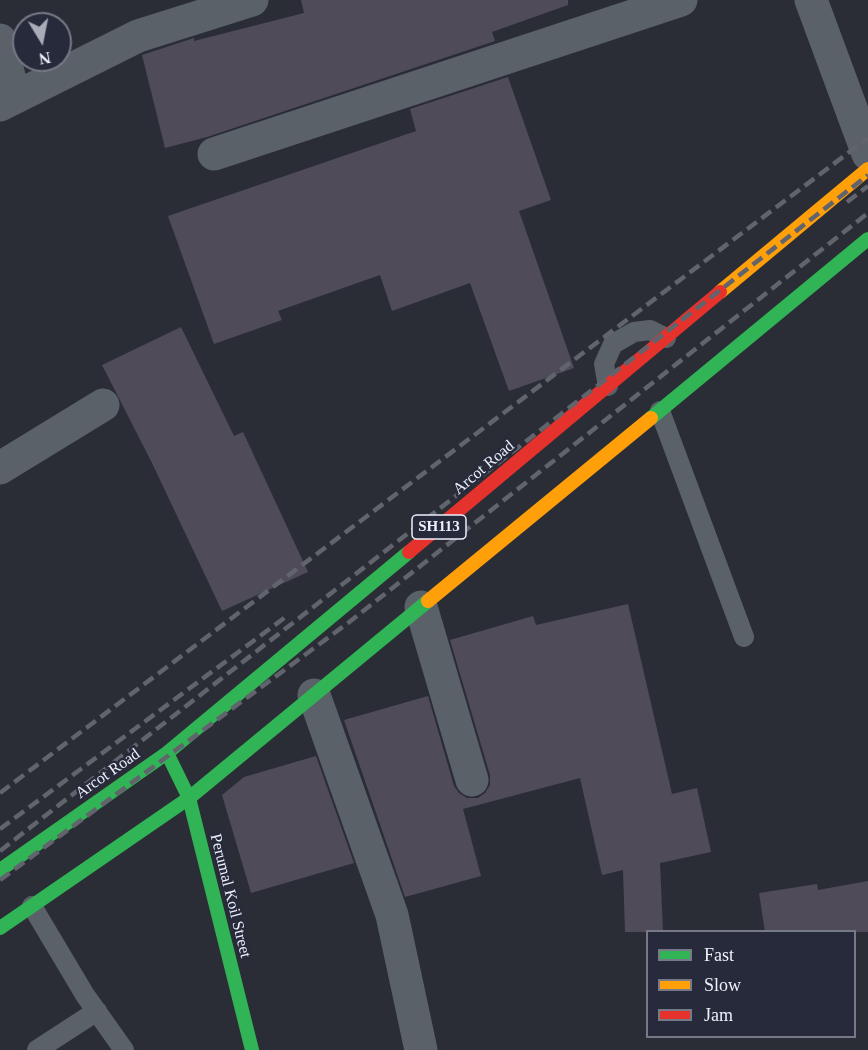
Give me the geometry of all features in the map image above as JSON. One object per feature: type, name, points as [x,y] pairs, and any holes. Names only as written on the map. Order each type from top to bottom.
[{"type":"main road","name":"Arcot Road","points":[[0,870],[166,753],[322,631],[608,386],[868,170]]},
{"type":"main road","name":"SH113","points":[[0,928],[189,798],[314,695],[349,659],[421,607],[868,239]]},
{"type":"main road","name":"Perumal Koil Street","points":[[166,753],[189,798],[252,1050]]},
{"type":"street","points":[[0,40],[7,100],[138,36],[252,0]]},
{"type":"street","points":[[214,154],[681,0]]},
{"type":"street","points":[[811,0],[868,154]]},
{"type":"street","points":[[0,468],[103,405]]},
{"type":"street","points":[[421,607],[472,780]]},
{"type":"street","points":[[314,695],[392,915],[421,1050]]},
{"type":"lane","points":[[608,386],[604,364],[613,344],[634,332],[650,330],[666,338]]},
{"type":"lane","points":[[660,411],[744,638]]},
{"type":"lane","points":[[32,906],[124,1050]]},
{"type":"lane","points":[[37,1050],[97,1011]]},
{"type":"building","points":[[301,0],[568,0],[568,5],[492,32],[495,41],[207,137],[165,148],[142,55],[194,38],[194,41],[304,13]]},
{"type":"building","points":[[508,77],[551,200],[519,211],[574,368],[509,391],[470,283],[392,311],[380,275],[278,311],[282,320],[214,344],[168,216],[416,131],[410,109]]},
{"type":"building","points":[[181,327],[234,436],[243,432],[308,572],[222,611],[152,463],[102,365]]},
{"type":"building","points":[[628,604],[672,794],[697,788],[711,852],[660,863],[663,930],[625,932],[623,870],[602,875],[580,778],[463,809],[481,876],[405,897],[344,720],[428,696],[454,786],[467,798],[478,798],[490,785],[490,775],[450,640],[533,616],[536,625]]},
{"type":"building","points":[[316,756],[354,863],[251,893],[222,795],[244,777]]},
{"type":"building","points":[[868,881],[868,932],[765,930],[759,893],[817,884],[818,890]]},
{"type":"railway","points":[[0,793],[868,138]]},
{"type":"railway","points":[[0,851],[868,175]]},
{"type":"railway","points":[[847,202],[868,186]]},
{"type":"railway","points":[[0,880],[348,623],[868,213]]},
{"type":"railway","points":[[0,829],[287,616]]},
{"type":"traffic: fast","points":[[651,418],[868,239]]},
{"type":"traffic: fast","points":[[0,870],[167,753],[409,552]]},
{"type":"traffic: fast","points":[[0,928],[189,798],[428,601]]},
{"type":"traffic: fast","points":[[167,753],[189,798],[252,1050]]},
{"type":"traffic: slow","points":[[720,292],[868,169]]},
{"type":"traffic: slow","points":[[428,601],[651,418]]},
{"type":"traffic: jam","points":[[409,552],[720,292]]}]
